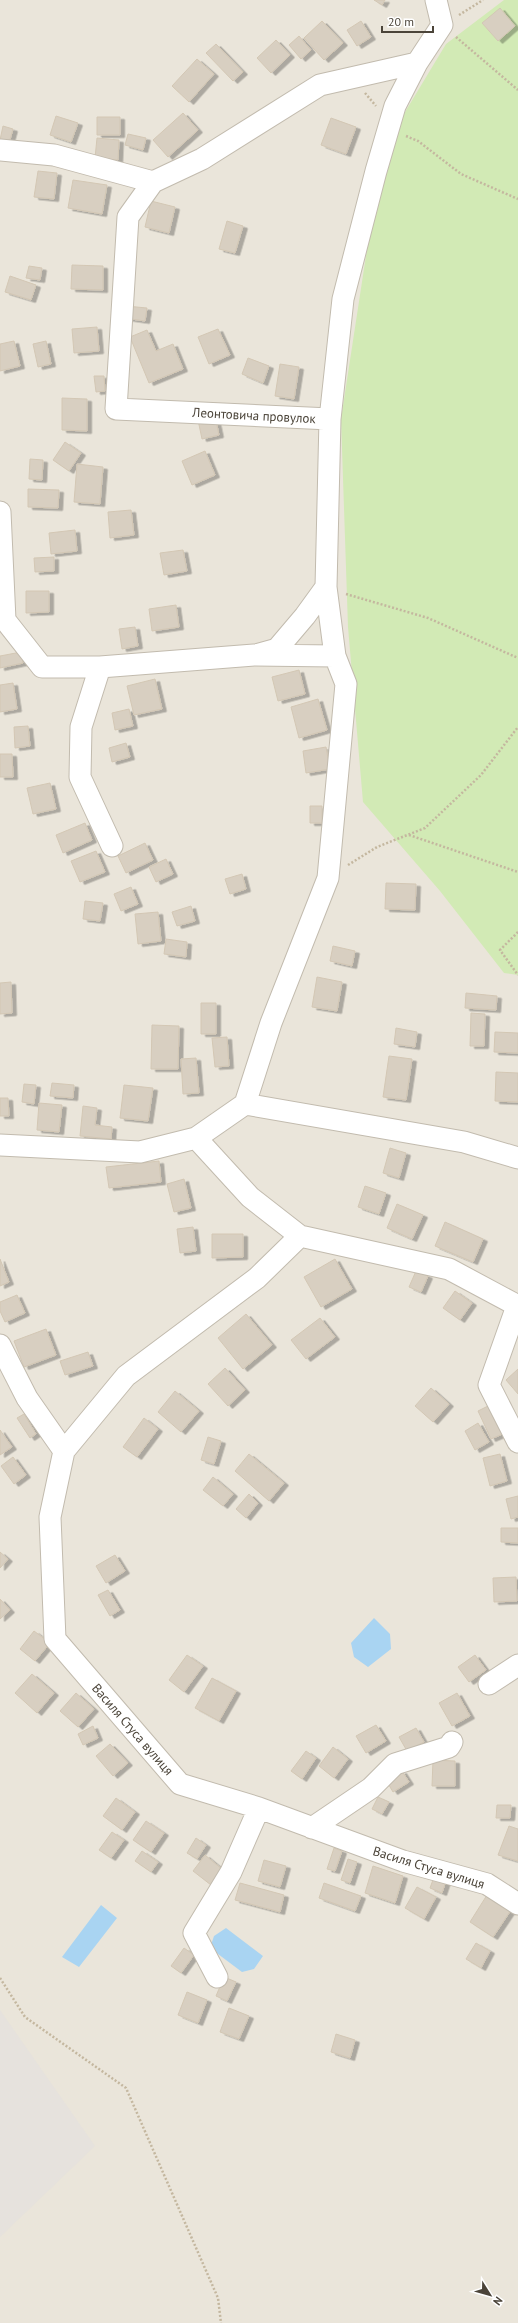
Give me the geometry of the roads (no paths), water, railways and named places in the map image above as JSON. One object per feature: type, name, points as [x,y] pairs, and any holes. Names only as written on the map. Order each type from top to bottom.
[{"type":"street","name":"Леонтовича провулок","points":[[418,61],[320,85],[202,159],[153,182],[128,217],[116,409],[330,419],[343,299],[376,171],[396,106],[418,61],[442,25],[436,0]]},
{"type":"street","points":[[0,150],[54,155],[153,182]]},
{"type":"street","points":[[0,1145],[140,1152],[196,1138],[245,1104],[271,1023],[328,878],[346,684],[336,656],[326,588],[330,419]]},
{"type":"street","points":[[0,512],[6,620],[42,667],[100,667],[254,656],[336,656]]},
{"type":"street","points":[[254,656],[277,649],[326,588]]},
{"type":"street","points":[[100,667],[81,727],[80,776],[112,846]]},
{"type":"street","points":[[245,1104],[464,1142],[518,1158]]},
{"type":"street","points":[[196,1138],[250,1197],[300,1236],[449,1269],[518,1306],[489,1384],[518,1442]]},
{"type":"street","points":[[0,1345],[27,1398],[64,1451],[126,1376],[257,1278],[300,1236]]},
{"type":"street","name":"Василя Стуса вулиця","points":[[64,1451],[50,1517],[55,1639],[180,1784],[259,1808],[403,1861],[487,1884],[518,1904]]},
{"type":"street","points":[[489,1684],[518,1666]]},
{"type":"street","points":[[312,1828],[371,1788],[395,1764],[449,1747],[452,1742]]},
{"type":"street","points":[[217,1977],[194,1933],[231,1872],[259,1808]]},
{"type":"water","points":[[374,1618],[390,1634],[391,1649],[368,1667],[354,1657],[351,1643]]},
{"type":"water","points":[[101,1905],[117,1918],[79,1967],[62,1957]]},
{"type":"water","points":[[226,1928],[263,1956],[254,1969],[242,1972],[210,1948],[214,1936]]}]
